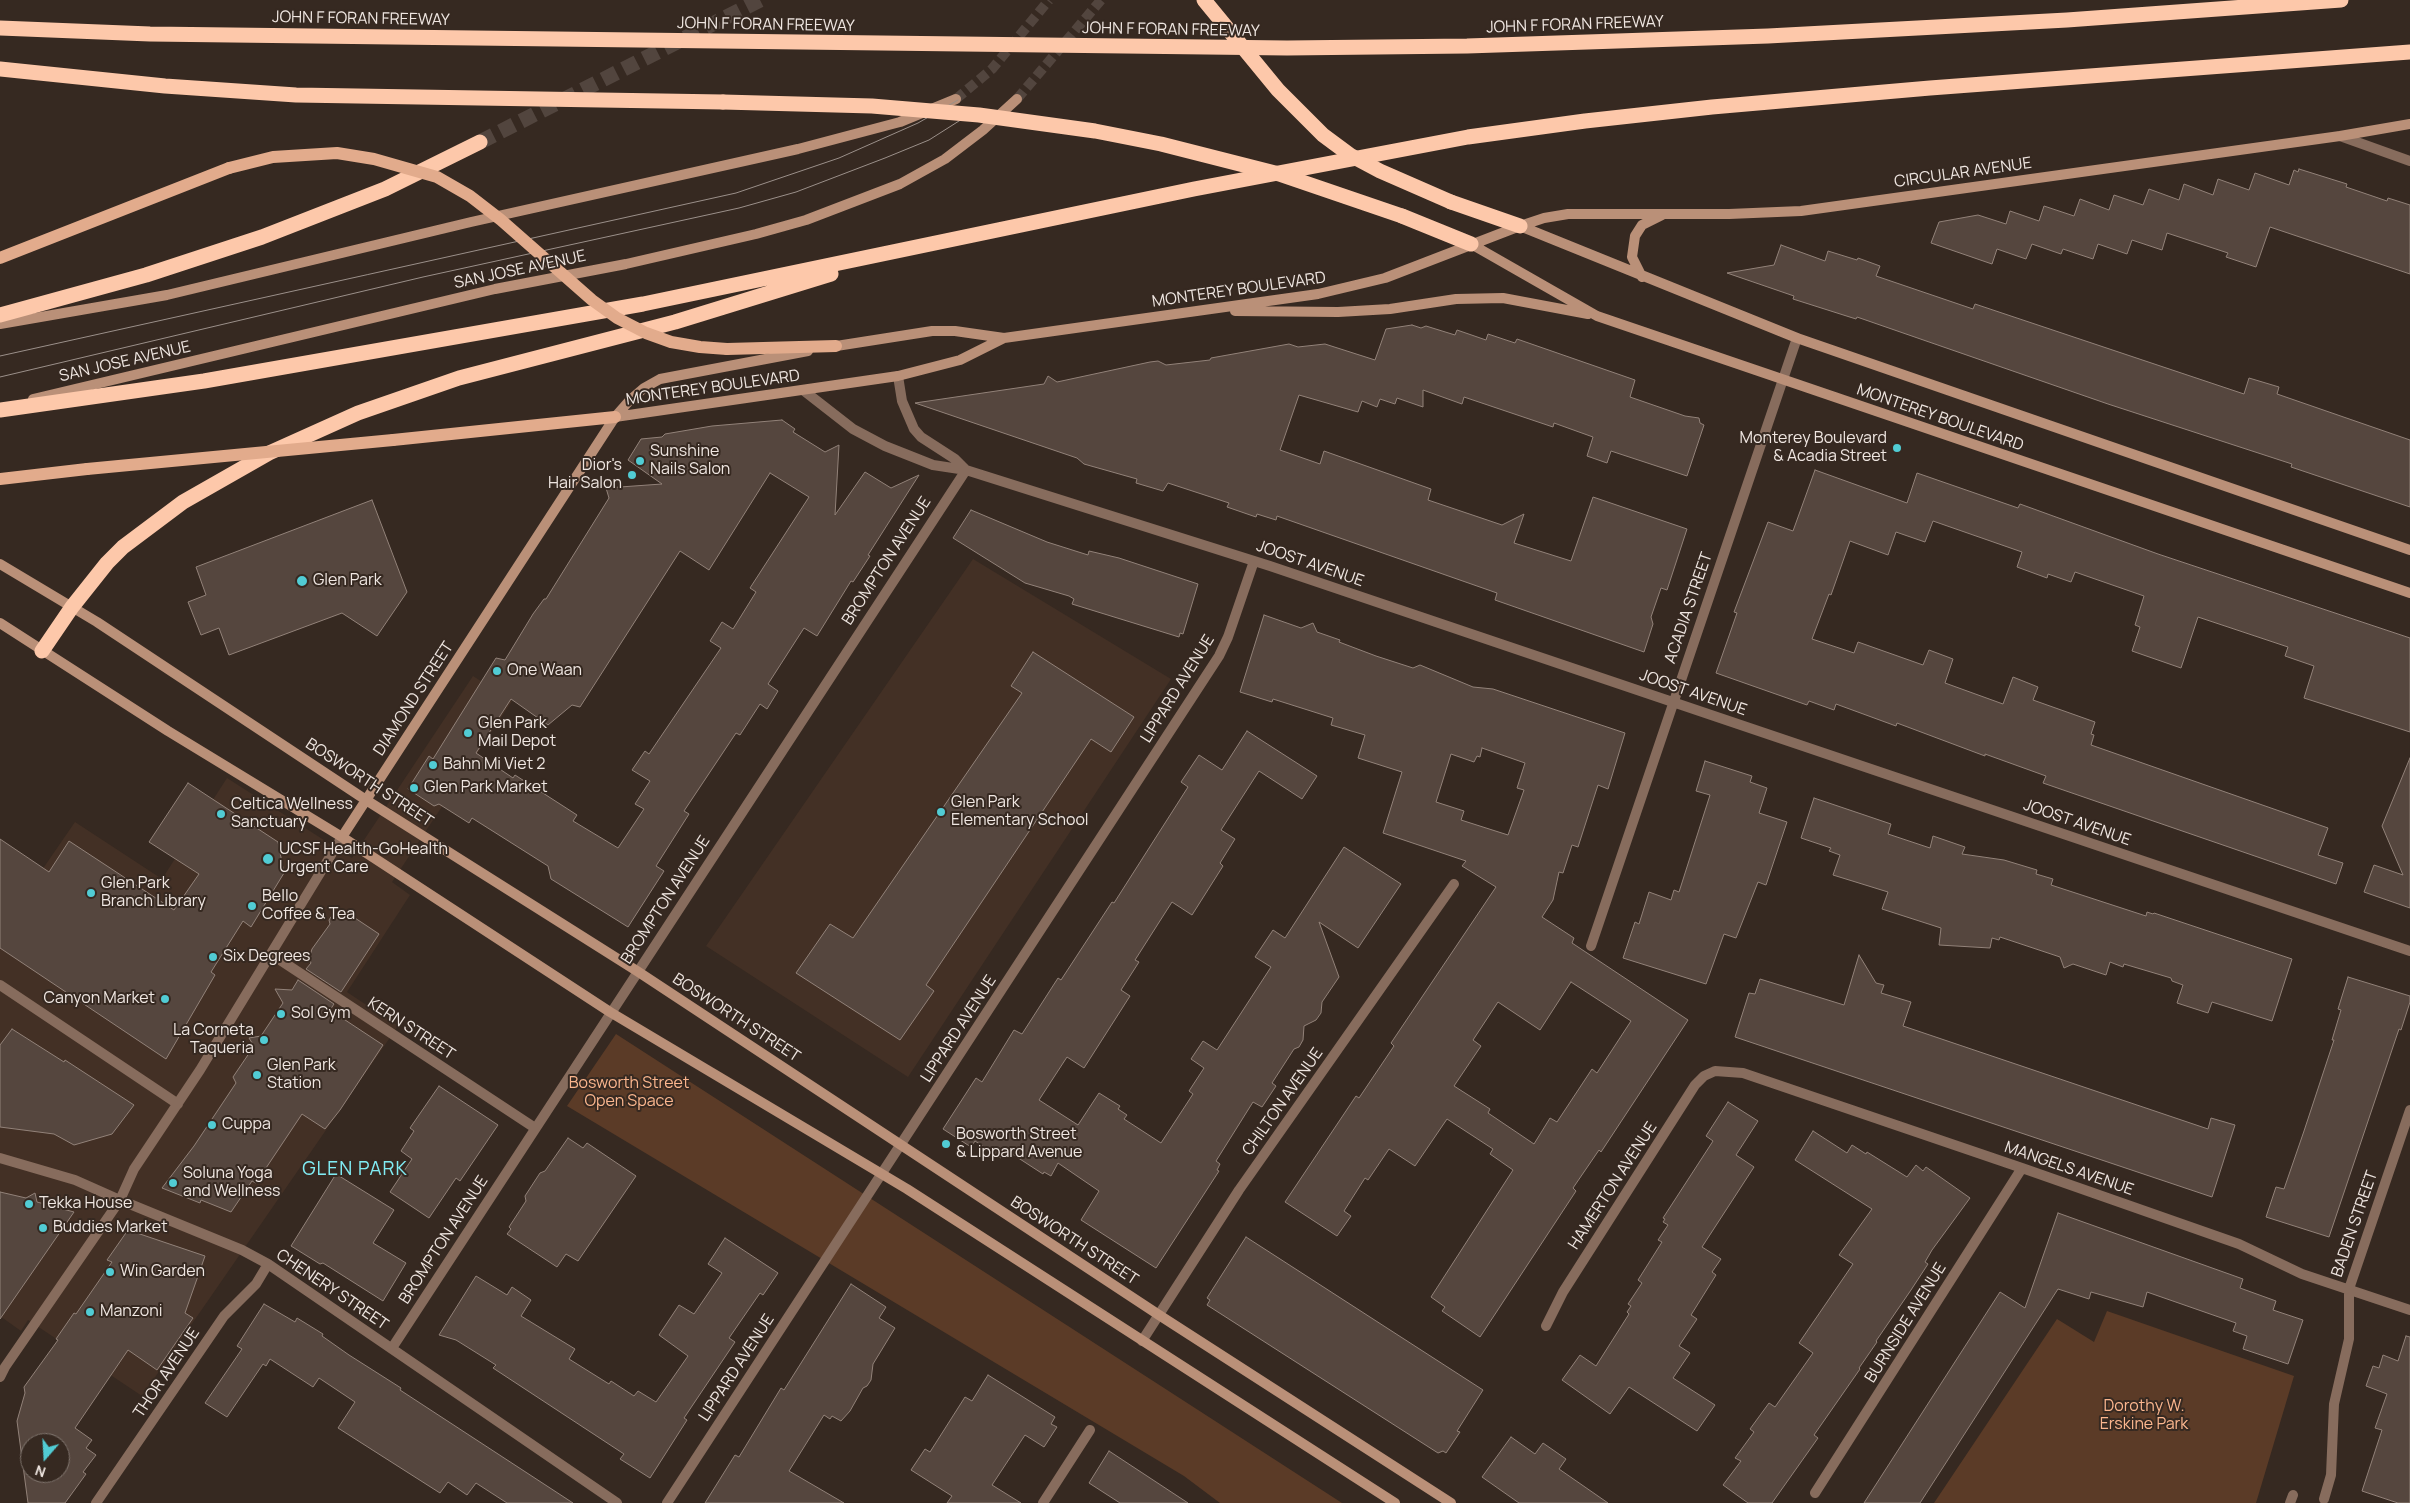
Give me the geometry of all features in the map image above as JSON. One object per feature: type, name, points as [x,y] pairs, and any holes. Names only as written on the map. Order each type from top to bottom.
[{"type":"highway","points":[[1204,0],[1278,90],[1323,135],[1350,154],[1380,171],[1451,202],[1520,226]]},
{"type":"highway","name":"JOHN F FORAN FREEWAY","points":[[0,28],[150,34],[1287,48],[1493,45],[1768,36],[2018,23],[2340,0]]},
{"type":"highway","points":[[0,410],[204,381],[623,307],[902,251],[1194,189],[1468,137],[1585,121],[1930,88],[2410,52]]},
{"type":"highway","points":[[0,69],[165,86],[296,95],[872,106],[980,115],[1095,131],[1160,144],[1279,174],[1402,216],[1472,244]]},
{"type":"highway","points":[[0,315],[146,275],[262,237],[385,189],[480,142]]},
{"type":"highway","points":[[42,651],[72,607],[107,562],[152,524],[224,478],[311,433],[406,395],[459,378],[684,319],[902,251]]},
{"type":"main road","points":[[0,324],[167,295],[471,222],[798,149],[900,122],[956,99]]},
{"type":"main road","name":"SAN JOSE AVENUE","points":[[0,406],[495,290],[626,264],[756,234],[806,220],[900,184],[945,160],[983,130],[1017,99]]},
{"type":"main road","name":"CIRCULAR AVENUE","points":[[1520,226],[1544,218],[1568,214],[1747,214],[1801,211],[2340,136],[2410,124]]},
{"type":"main road","points":[[0,258],[229,168],[273,156],[338,154],[374,159],[437,177],[470,196],[501,220],[585,294],[617,318],[646,333],[671,342],[700,348],[836,346]]},
{"type":"main road","points":[[1642,276],[1632,257],[1635,236],[1642,225],[1653,218],[1668,214]]},
{"type":"main road","name":"MONTEREY BOULEVARD","points":[[615,417],[644,388],[660,379],[836,346],[932,331],[955,331],[1004,338],[1318,294],[1353,286],[1416,267],[1520,226],[1797,338],[2410,550]]},
{"type":"main road","name":"MONTEREY BOULEVARD","points":[[1472,244],[1597,316],[2410,593]]},
{"type":"main road","points":[[1199,311],[1338,312],[1390,309],[1456,299],[1503,298],[1597,316]]},
{"type":"main road","name":"MONTEREY BOULEVARD","points":[[615,417],[898,376],[960,360],[1004,338]]},
{"type":"main road","points":[[0,479],[615,417]]},
{"type":"main road","name":"DIAMOND STREET","points":[[342,837],[615,417]]},
{"type":"main road","name":"BOSWORTH STREET","points":[[0,564],[72,607],[366,800],[638,971],[1159,1315],[1451,1503]]},
{"type":"main road","points":[[0,623],[342,837],[610,1012],[882,1173],[1395,1503]]},
{"type":"street","points":[[2340,136],[2410,161]]},
{"type":"street","name":"ACADIA STREET","points":[[1591,946],[1797,338]]},
{"type":"street","name":"JOOST AVENUE","points":[[898,376],[902,400],[914,429],[921,437],[955,459],[966,470]]},
{"type":"street","name":"JOOST AVENUE","points":[[803,390],[853,429],[885,446],[933,465],[966,470],[1254,560],[2410,951]]},
{"type":"street","name":"BROMPTON AVENUE","points":[[392,1348],[966,470]]},
{"type":"street","name":"LIPPARD AVENUE","points":[[667,1503],[1218,656],[1228,637],[1254,560]]},
{"type":"street","name":"DIAMOND STREET","points":[[0,1377],[120,1200],[134,1169],[178,1104],[342,837]]},
{"type":"street","name":"CHILTON AVENUE","points":[[1142,1341],[1239,1190],[1454,884]]},
{"type":"street","name":"KERN STREET","points":[[271,954],[535,1128]]},
{"type":"street","points":[[0,985],[178,1104]]},
{"type":"street","name":"MANGELS AVENUE","points":[[1715,1071],[1743,1073],[2022,1168],[2239,1244],[2302,1274],[2410,1310]]},
{"type":"street","name":"HAMERTON AVENUE","points":[[1546,1326],[1563,1292],[1696,1085],[1704,1076],[1715,1071]]},
{"type":"street","name":"BADEN STREET","points":[[2324,1500],[2331,1475],[2334,1404],[2349,1339],[2349,1289],[2410,1110]]},
{"type":"street","name":"CHENERY STREET","points":[[0,1158],[75,1180],[213,1237],[268,1264],[618,1503]]},
{"type":"street","name":"BURNSIDE AVENUE","points":[[1815,1493],[2022,1168]]},
{"type":"street","name":"THOR AVENUE","points":[[96,1503],[224,1316],[256,1284],[268,1264]]},
{"type":"street","points":[[1043,1503],[1090,1430]]},
{"type":"shaded area","name":"Glen Park Elementary School","points":[[973,559],[1171,679],[908,1077],[706,946]]},
{"type":"shaded area","points":[[473,676],[512,701],[392,882],[410,895],[347,992],[398,1026],[142,1396],[28,1320],[21,1331],[0,1316],[0,931],[75,822],[162,879],[227,778],[352,858]]},
{"type":"green space","name":"Bosworth Street Open Space","points":[[616,1034],[1342,1503],[1220,1503],[1184,1476],[567,1106]]},
{"type":"green space","name":"Dorothy W. Erskine Park","points":[[2107,1311],[2294,1376],[2256,1503],[1934,1503],[2057,1319],[2094,1342]]},
{"type":"building","points":[[2299,169],[2347,184],[2346,187],[2387,201],[2388,198],[2410,205],[2410,274],[2270,227],[2256,267],[2226,257],[2228,253],[2167,233],[2162,250],[2132,240],[2127,254],[2098,244],[2093,259],[2063,249],[2061,254],[2032,244],[2026,259],[1997,249],[1992,264],[1931,243],[1939,222],[1978,215],[2006,224],[2010,211],[2039,221],[2044,206],[2074,216],[2080,199],[2109,210],[2114,195],[2143,205],[2149,189],[2179,200],[2184,184],[2213,195],[2218,179],[2249,190],[2255,173],[2289,185],[2294,170],[2298,172]]},
{"type":"building","points":[[1781,245],[1825,261],[1828,251],[1857,260],[1858,258],[1880,266],[1876,276],[1973,309],[1975,304],[2244,394],[2249,378],[2279,387],[2277,394],[2410,440],[2410,507],[2291,467],[2292,464],[2108,404],[1857,317],[1856,319],[1793,299],[1794,296],[1727,273],[1774,265]]},
{"type":"building","points":[[1412,325],[1421,328],[1426,326],[1455,335],[1457,330],[1486,340],[1488,334],[1515,343],[1517,339],[1635,380],[1630,397],[1685,416],[1699,418],[1700,423],[1704,425],[1687,476],[1611,451],[1607,463],[1587,456],[1593,437],[1554,423],[1553,427],[1464,397],[1462,404],[1423,390],[1423,407],[1397,398],[1395,404],[1380,399],[1377,407],[1362,401],[1358,412],[1299,395],[1280,450],[1320,464],[1324,451],[1431,489],[1428,500],[1502,525],[1524,514],[1514,543],[1571,561],[1593,497],[1687,529],[1667,590],[1661,588],[1651,617],[1653,624],[1644,652],[1495,600],[1497,593],[1277,516],[1276,520],[1257,514],[1256,517],[1227,507],[1229,503],[1168,483],[1163,491],[1136,483],[1137,479],[1084,464],[1077,458],[915,403],[1044,384],[1048,376],[1057,382],[1150,362],[1158,361],[1166,365],[1210,360],[1211,358],[1289,344],[1298,347],[1325,344],[1375,360],[1386,329]]},
{"type":"building","points":[[782,420],[795,429],[793,432],[825,452],[839,445],[835,515],[865,472],[891,488],[919,475],[868,555],[870,556],[853,582],[851,581],[817,636],[804,628],[768,684],[778,691],[767,709],[760,704],[740,735],[736,733],[684,811],[689,814],[656,866],[664,871],[628,927],[551,879],[548,866],[472,818],[469,823],[439,804],[434,806],[408,789],[429,756],[433,759],[496,658],[505,660],[533,614],[544,599],[546,599],[609,498],[606,488],[662,484],[628,460],[641,439],[662,437],[665,434],[712,426]],"holes":[[[770,473],[809,497],[750,588],[756,592],[733,629],[722,622],[710,641],[721,648],[649,754],[645,751],[632,770],[650,781],[635,804],[644,809],[618,848],[573,821],[577,815],[515,775],[513,778],[476,753],[511,699],[548,725],[572,705],[580,707],[680,551],[709,570]]]},
{"type":"building","points":[[1815,470],[1907,503],[1917,473],[2018,508],[2020,504],[2158,554],[2410,638],[2410,732],[2304,698],[2314,666],[2285,656],[2288,647],[2198,617],[2181,668],[2132,651],[2140,627],[2135,625],[2144,596],[2075,572],[2071,582],[2048,574],[2047,578],[2017,567],[2022,552],[1933,521],[1925,542],[1896,532],[1888,555],[1850,541],[1831,595],[1829,594],[1812,639],[1854,653],[1858,642],[1923,665],[1929,650],[1953,659],[1945,683],[2003,704],[2013,677],[2038,687],[2033,700],[2095,722],[2091,734],[2094,735],[2091,745],[2328,828],[2318,855],[2343,863],[2336,884],[2043,783],[2046,776],[1985,754],[1985,756],[1897,723],[1896,726],[1836,704],[1834,710],[1809,701],[1807,705],[1716,673],[1737,613],[1734,612],[1768,522],[1793,531]]},
{"type":"building","points":[[372,500],[407,592],[377,636],[342,613],[229,655],[219,628],[201,635],[188,602],[206,595],[196,567]]},
{"type":"building","points":[[971,510],[1047,542],[1088,555],[1089,551],[1119,558],[1198,584],[1183,634],[1180,633],[1179,637],[1072,604],[1074,599],[1069,596],[1025,583],[953,538]]},
{"type":"building","points":[[1264,615],[1301,628],[1313,623],[1317,632],[1376,656],[1413,668],[1420,665],[1473,687],[1493,689],[1625,733],[1608,789],[1598,785],[1578,847],[1572,845],[1563,873],[1559,872],[1553,900],[1542,917],[1574,938],[1572,943],[1688,1020],[1601,1152],[1599,1150],[1573,1188],[1576,1191],[1480,1337],[1442,1311],[1445,1307],[1431,1297],[1513,1170],[1490,1154],[1493,1149],[1447,1119],[1415,1166],[1389,1149],[1368,1180],[1365,1178],[1344,1211],[1351,1216],[1337,1236],[1285,1202],[1356,1096],[1359,1098],[1394,1046],[1391,1043],[1496,887],[1462,866],[1466,861],[1383,833],[1402,772],[1358,758],[1365,735],[1331,725],[1333,718],[1273,699],[1272,702],[1240,692]],"holes":[[[1482,748],[1525,763],[1517,788],[1524,790],[1508,835],[1461,820],[1464,811],[1436,802],[1451,754],[1474,762],[1477,756],[1480,757]],[[1571,982],[1631,1021],[1597,1073],[1592,1069],[1557,1122],[1550,1118],[1534,1144],[1488,1113],[1490,1109],[1454,1086],[1481,1046],[1473,1040],[1498,1002],[1540,1030]]]},
{"type":"building","points":[[1033,652],[1134,717],[1111,752],[1091,739],[926,985],[934,991],[900,1040],[796,973],[830,924],[853,938],[1022,693],[1011,686]]},
{"type":"building","points":[[1247,731],[1317,776],[1302,799],[1259,771],[1221,830],[1235,839],[1220,863],[1223,866],[1192,915],[1172,902],[1135,960],[1139,962],[1121,990],[1130,996],[1084,1068],[1067,1057],[1039,1100],[1078,1125],[1099,1093],[1120,1106],[1118,1109],[1127,1115],[1124,1119],[1161,1143],[1193,1094],[1189,1091],[1204,1068],[1191,1059],[1203,1041],[1217,1050],[1271,967],[1255,957],[1273,930],[1285,938],[1344,847],[1401,884],[1358,948],[1319,922],[1339,977],[1322,1002],[1321,1013],[1316,1020],[1304,1026],[1303,1040],[1299,1047],[1294,1049],[1272,1083],[1276,1086],[1262,1107],[1253,1102],[1216,1161],[1220,1164],[1217,1170],[1219,1171],[1156,1268],[1081,1220],[1099,1191],[1058,1163],[1051,1176],[1044,1172],[1043,1174],[1006,1150],[1001,1158],[975,1141],[971,1147],[943,1129],[976,1078],[982,1082],[1014,1030],[1022,1034],[1058,978],[1061,980],[1112,902],[1114,903],[1188,787],[1181,782],[1199,755],[1222,770]]},
{"type":"building","points":[[2410,758],[2410,908],[2364,892],[2374,865],[2403,875],[2382,826]]},
{"type":"building","points":[[1705,761],[1752,776],[1750,782],[1767,788],[1759,813],[1787,822],[1766,885],[1758,882],[1736,938],[1724,934],[1706,984],[1623,958],[1635,922],[1639,924],[1649,892],[1671,900],[1674,890],[1679,892],[1710,795],[1696,791]]},
{"type":"building","points":[[188,783],[278,842],[284,873],[251,927],[243,921],[211,972],[215,975],[166,1059],[0,948],[0,839],[49,872],[69,841],[174,910],[199,874],[149,842]]},
{"type":"building","points":[[1814,798],[1891,824],[1888,834],[1930,848],[1933,836],[1965,847],[1962,854],[2004,860],[2037,870],[2036,874],[2053,879],[2051,885],[2146,916],[2147,912],[2154,913],[2292,959],[2272,1021],[2212,1002],[2208,1013],[2177,1003],[2183,985],[2172,981],[2171,978],[2124,964],[2123,967],[2110,962],[2106,975],[2073,964],[2064,968],[2060,957],[2000,937],[1999,940],[1992,938],[1990,948],[1939,945],[1941,928],[1882,909],[1888,892],[1833,875],[1840,855],[1829,851],[1831,848],[1801,838]]},
{"type":"building","points":[[343,910],[379,934],[341,992],[306,969],[311,963],[309,959],[312,949],[330,924],[329,920],[333,914]]},
{"type":"building","points":[[1859,955],[1876,983],[1884,985],[1881,993],[1911,1002],[1903,1026],[2208,1129],[2211,1118],[2235,1125],[2212,1197],[1735,1037],[1749,993],[1755,994],[1760,979],[1844,1005]]},
{"type":"building","points":[[2348,977],[2410,996],[2410,1002],[2401,1030],[2399,1029],[2329,1237],[2266,1217],[2276,1187],[2284,1189],[2304,1131],[2334,1040],[2332,1040],[2341,1010],[2338,1009]]},
{"type":"building","points":[[298,980],[334,1004],[330,1010],[383,1045],[340,1110],[325,1129],[302,1114],[256,1183],[252,1181],[231,1212],[201,1200],[200,1203],[162,1188],[194,1146],[236,1083],[233,1077],[254,1046],[249,1038],[261,1036],[283,1003],[275,989],[292,990]]},
{"type":"building","points":[[12,1029],[64,1062],[65,1060],[134,1105],[112,1134],[74,1145],[54,1134],[0,1127],[0,1045]]},
{"type":"building","points":[[439,1086],[498,1125],[460,1181],[456,1178],[429,1218],[390,1192],[412,1159],[401,1151],[414,1131],[410,1128]]},
{"type":"building","points":[[1728,1102],[1758,1121],[1736,1155],[1754,1167],[1702,1247],[1721,1259],[1712,1272],[1716,1275],[1691,1315],[1697,1319],[1679,1346],[1690,1353],[1673,1378],[1715,1405],[1697,1431],[1629,1387],[1610,1414],[1562,1380],[1580,1355],[1596,1366],[1629,1314],[1627,1312],[1631,1306],[1628,1304],[1642,1283],[1638,1280],[1662,1242],[1658,1240],[1668,1225],[1663,1222],[1665,1219],[1663,1218],[1713,1141],[1706,1136]]},
{"type":"building","points":[[1813,1131],[1847,1153],[1852,1145],[1866,1154],[1867,1152],[1907,1177],[1916,1165],[1923,1171],[1926,1167],[1970,1198],[1932,1250],[1925,1262],[1928,1264],[1876,1341],[1860,1369],[1814,1435],[1818,1438],[1772,1503],[1748,1503],[1723,1485],[1741,1461],[1735,1458],[1754,1432],[1750,1429],[1769,1403],[1775,1407],[1813,1353],[1799,1343],[1853,1264],[1839,1255],[1872,1209],[1795,1160]]},
{"type":"building","points":[[568,1138],[583,1148],[587,1143],[636,1176],[578,1261],[566,1254],[557,1267],[507,1234],[511,1229],[509,1227],[526,1201],[525,1196],[540,1173],[545,1171]]},
{"type":"building","points":[[336,1174],[394,1210],[373,1243],[406,1263],[383,1301],[323,1263],[320,1264],[291,1246]]},
{"type":"building","points":[[0,1192],[26,1198],[35,1193],[37,1202],[74,1212],[0,1319]]},
{"type":"building","points":[[2058,1213],[2243,1279],[2240,1288],[2276,1301],[2273,1310],[2303,1320],[2288,1364],[2243,1349],[2247,1336],[2233,1331],[2236,1323],[2147,1292],[2143,1307],[2091,1292],[2089,1299],[2058,1289],[1920,1503],[1864,1503],[2000,1292],[2025,1308]]},
{"type":"building","points":[[128,1230],[205,1256],[185,1313],[193,1318],[157,1370],[128,1350],[75,1428],[92,1440],[86,1448],[96,1455],[83,1472],[86,1474],[65,1503],[28,1503],[25,1483],[70,1483],[70,1433],[20,1433],[20,1443],[17,1421],[25,1393],[24,1387],[58,1340],[56,1339],[74,1313],[76,1314],[112,1262],[107,1260]]},
{"type":"building","points":[[1246,1237],[1483,1390],[1457,1431],[1460,1432],[1446,1453],[1443,1451],[1438,1453],[1207,1305],[1210,1300],[1207,1298]]},
{"type":"building","points":[[725,1238],[778,1273],[763,1295],[760,1293],[729,1338],[735,1342],[684,1418],[687,1420],[650,1478],[620,1459],[624,1454],[493,1368],[496,1365],[456,1340],[439,1335],[476,1276],[507,1295],[512,1287],[531,1300],[521,1316],[575,1349],[569,1359],[609,1384],[611,1381],[634,1396],[638,1391],[656,1402],[688,1356],[659,1335],[679,1305],[694,1314],[722,1273],[708,1264]]},
{"type":"building","points":[[851,1284],[886,1307],[879,1318],[895,1328],[873,1364],[871,1380],[863,1388],[850,1411],[841,1421],[832,1416],[830,1419],[824,1415],[789,1471],[844,1503],[705,1503],[735,1455],[739,1457],[781,1388],[784,1390]]},
{"type":"building","points":[[264,1304],[295,1322],[297,1318],[323,1334],[322,1336],[349,1355],[401,1388],[400,1390],[573,1503],[507,1503],[476,1483],[467,1495],[448,1482],[440,1493],[338,1428],[355,1402],[319,1378],[313,1387],[270,1359],[266,1366],[263,1364],[227,1417],[205,1403],[242,1349],[237,1346]]},
{"type":"building","points":[[2406,1336],[2410,1337],[2410,1503],[2398,1503],[2362,1491],[2382,1430],[2375,1428],[2387,1394],[2366,1386],[2373,1366],[2379,1368],[2383,1355],[2398,1361]]},
{"type":"building","points":[[988,1375],[1055,1417],[1051,1424],[1057,1427],[1044,1447],[1025,1435],[992,1485],[1021,1503],[947,1503],[952,1496],[911,1470],[925,1449],[930,1452],[965,1397],[972,1401]]},
{"type":"building","points":[[1511,1437],[1535,1454],[1543,1443],[1566,1459],[1559,1469],[1608,1503],[1519,1503],[1482,1477]]},
{"type":"building","points":[[1109,1451],[1188,1503],[1120,1503],[1089,1483]]},
{"type":"tunnel","points":[[480,142],[760,0]]},
{"type":"tunnel","points":[[956,99],[992,69],[1049,0]]},
{"type":"tunnel","points":[[1017,99],[1101,0]]},
{"type":"tram line","points":[[0,356],[736,193],[839,158],[918,123],[958,100]]},
{"type":"tram line","points":[[0,377],[423,277],[739,208],[796,192],[885,158],[929,140],[970,114]]},
{"type":"place","name":"Monterey Boulevard & Acadia Street","points":[[1897,448]]},
{"type":"place","name":"Sunshine Nails Salon","points":[[640,461]]},
{"type":"place","name":"Dior's Hair Salon","points":[[632,475]]},
{"type":"place","name":"Glen Park","points":[[302,581]]},
{"type":"place","name":"One Waan","points":[[497,671]]},
{"type":"place","name":"Glen Park Mail Depot","points":[[468,733]]},
{"type":"place","name":"Bahn Mi Viet 2","points":[[433,765]]},
{"type":"place","name":"Glen Park Market","points":[[414,788]]},
{"type":"place","name":"Glen Park Elementary School","points":[[941,812]]},
{"type":"place","name":"Celtica Wellness Sanctuary","points":[[221,814]]},
{"type":"place","name":"UCSF Health-GoHealth Urgent Care","points":[[268,859]]},
{"type":"place","name":"Glen Park Branch Library","points":[[91,893]]},
{"type":"place","name":"Bello Coffee & Tea","points":[[252,906]]},
{"type":"place","name":"Six Degrees","points":[[213,957]]},
{"type":"place","name":"Canyon Market","points":[[165,999]]},
{"type":"place","name":"Sol Gym","points":[[281,1014]]},
{"type":"place","name":"La Corneta Taqueria","points":[[264,1040]]},
{"type":"place","name":"Glen Park Station","points":[[257,1075]]},
{"type":"place","name":"Cuppa","points":[[212,1125]]},
{"type":"place","name":"Bosworth Street & Lippard Avenue","points":[[946,1144]]},
{"type":"place","name":"Soluna Yoga and Wellness","points":[[173,1183]]},
{"type":"place","name":"Tekka House","points":[[29,1204]]},
{"type":"place","name":"Buddies Market","points":[[43,1228]]},
{"type":"place","name":"Win Garden","points":[[110,1272]]},
{"type":"place","name":"Manzoni","points":[[90,1312]]},
{"type":"district","name":"GLEN PARK","points":[[355,1170]]}]
